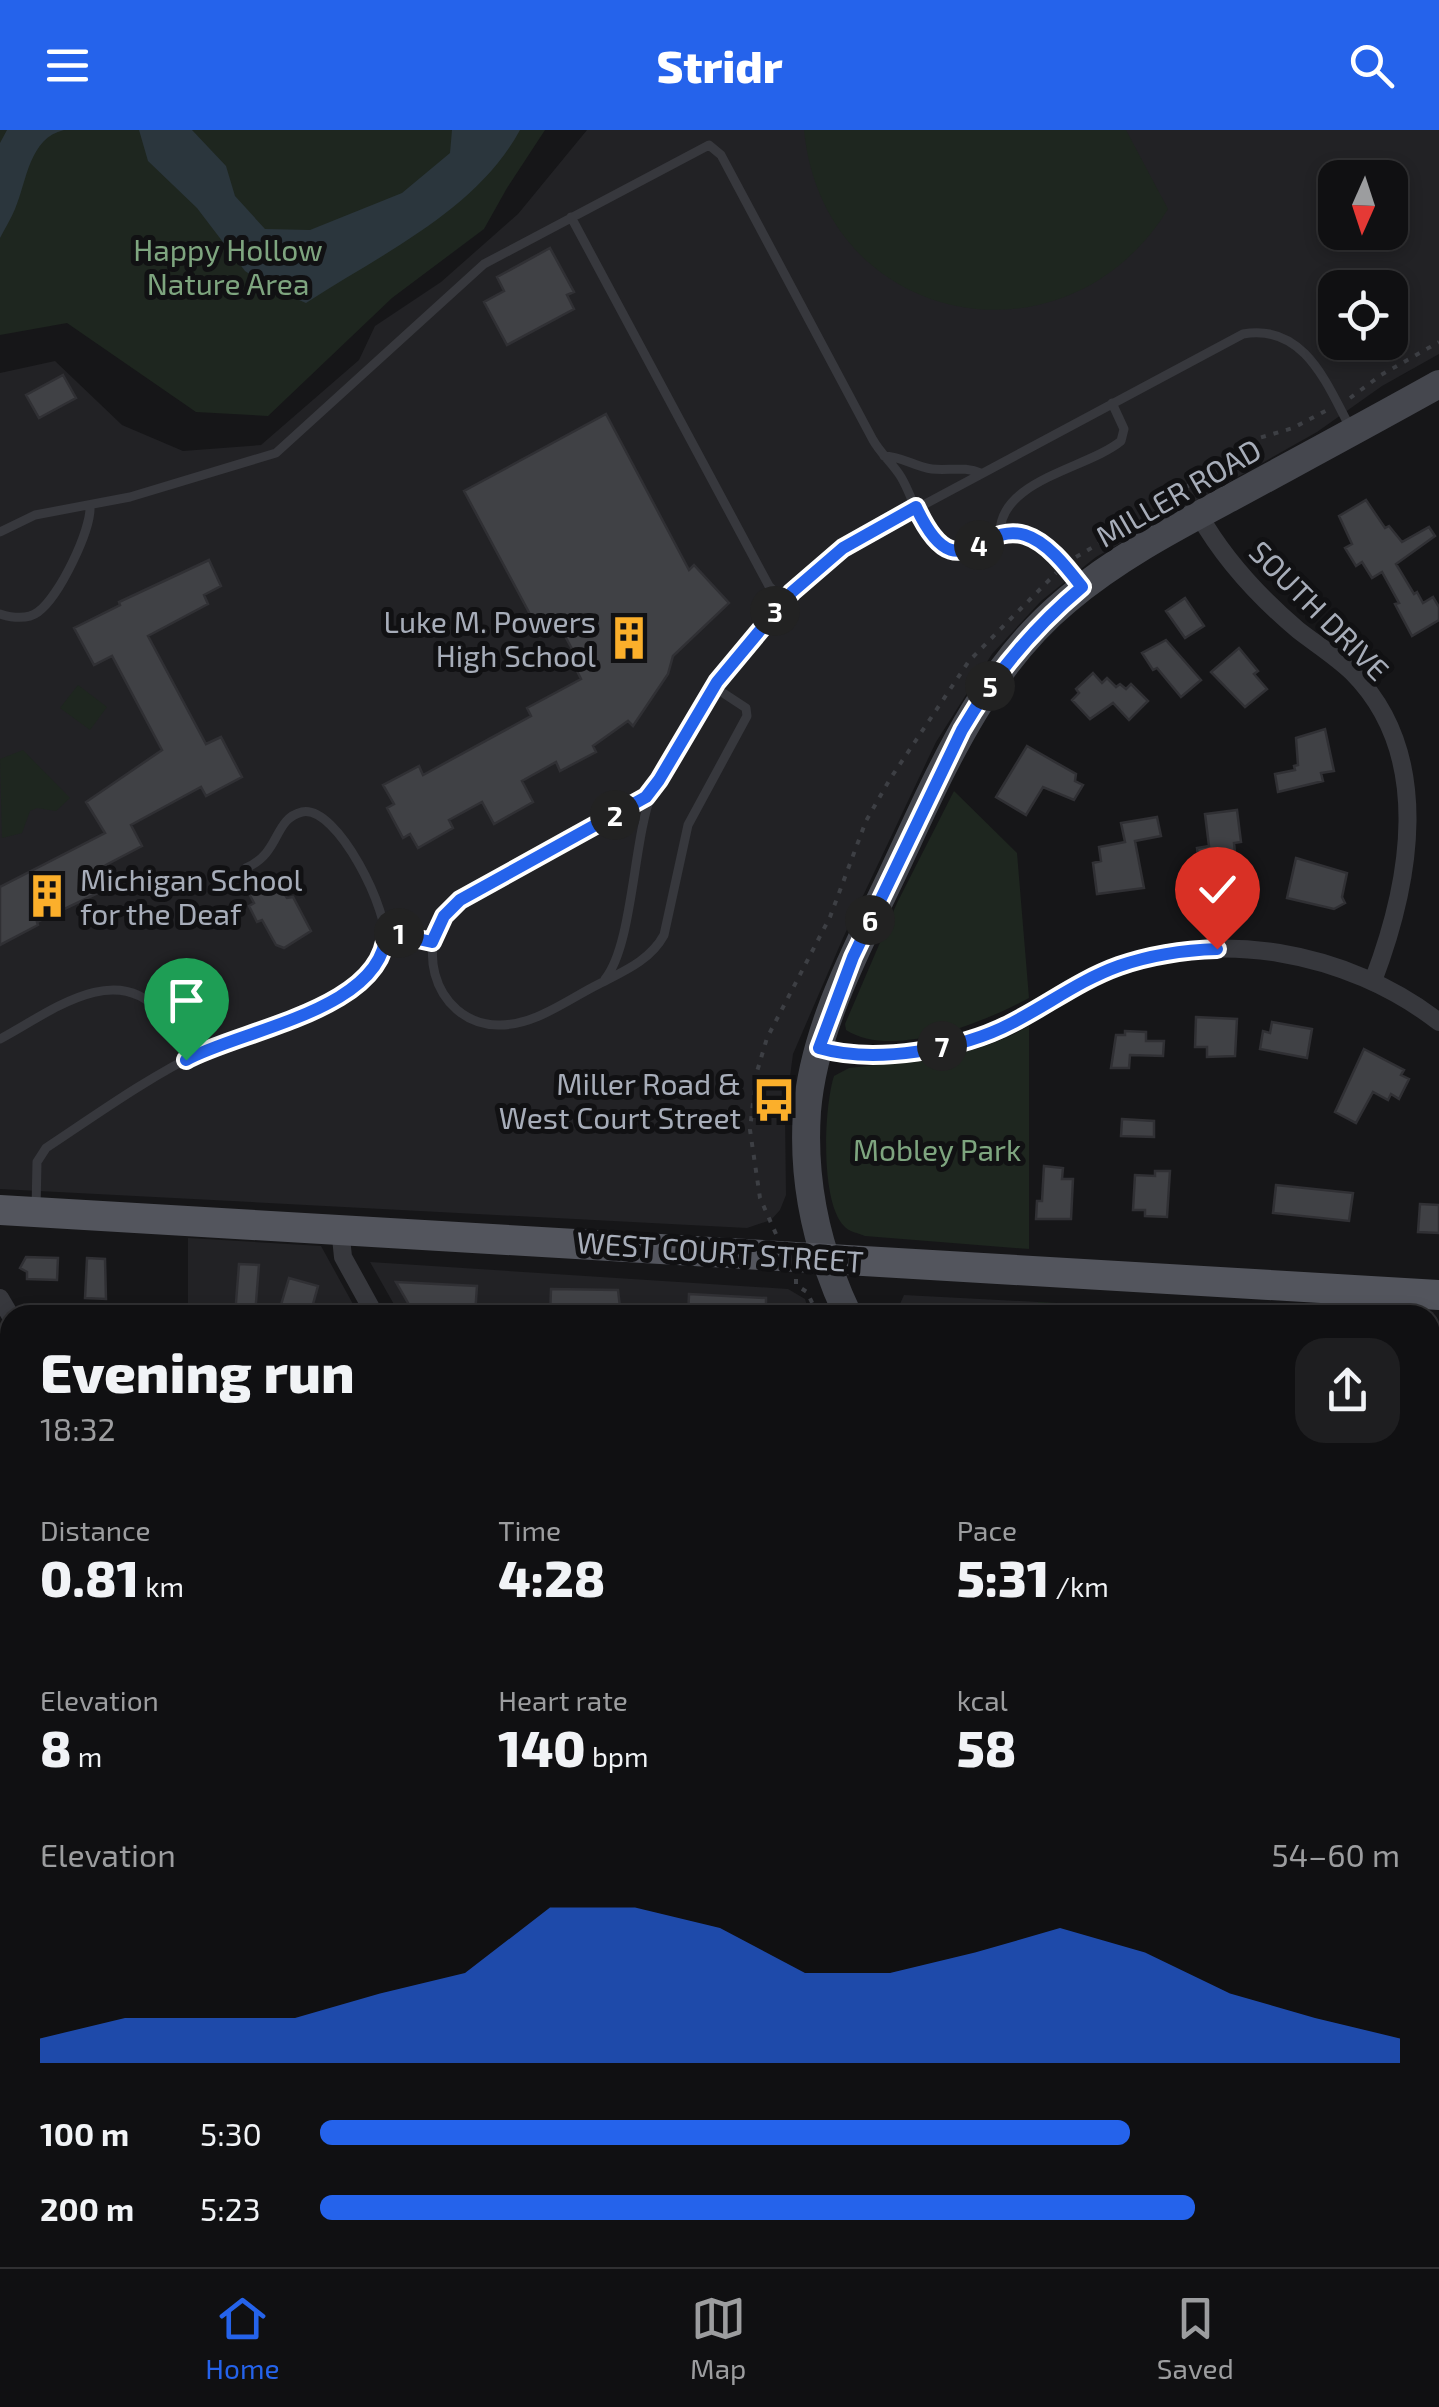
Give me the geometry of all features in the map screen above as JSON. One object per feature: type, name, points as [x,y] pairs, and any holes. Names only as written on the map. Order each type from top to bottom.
[{"type":"main road","name":"MILLER ROAD","points":[[844,1305],[824,1257],[811,1210],[806,1149],[808,1102],[819,1048],[853,957],[982,696],[1020,646],[1082,587],[1123,559],[1439,384]]},
{"type":"main road","name":"WEST COURT STREET","points":[[0,1210],[1439,1295]]},
{"type":"street","name":"SOUTH DRIVE","points":[[1199,515],[1260,595],[1360,682],[1392,737],[1405,790],[1408,844],[1400,898],[1372,981]]},
{"type":"street","points":[[819,1048],[853,1056],[965,1042],[1005,1027],[1106,971],[1186,951],[1231,949],[1331,965],[1372,981],[1439,1022]]},
{"type":"street","points":[[340,1228],[344,1257],[370,1305]]},
{"type":"lane","points":[[0,532],[36,515],[130,497],[276,453],[478,269],[702,147],[716,148],[931,536],[952,549],[973,548],[1000,536],[1022,534],[1063,564],[1082,587]]},
{"type":"lane","points":[[572,217],[770,586],[784,601]]},
{"type":"lane","points":[[601,983],[612,971],[619,953],[653,789],[714,686],[818,566],[916,507],[1235,337],[1261,333],[1287,339],[1308,355],[1352,432]]},
{"type":"lane","points":[[1000,536],[1004,516],[1021,493],[1121,441],[1124,429],[1112,403]]},
{"type":"lane","points":[[884,456],[928,468],[971,469],[980,473]]},
{"type":"lane","points":[[0,614],[26,618],[50,600],[87,530],[90,505]]},
{"type":"lane","points":[[653,789],[626,810],[460,900],[444,916],[432,942],[431,962],[438,983],[462,1012],[482,1023],[526,1021],[642,960],[660,942],[688,825],[746,721],[746,708],[714,686]]},
{"type":"lane","points":[[36,1212],[42,1152],[186,1060],[233,1039],[300,1018],[329,1003],[353,986],[379,957],[386,932],[380,908],[360,867],[330,824],[318,814],[303,812],[287,820],[269,852],[246,868]]},
{"type":"lane","points":[[386,932],[432,942]]},
{"type":"lane","points":[[0,1039],[84,995],[104,988],[118,989],[143,998],[157,1009],[186,1060]]},
{"type":"path","points":[[1359,393],[1381,375],[1439,342]]},
{"type":"path","points":[[1072,560],[1166,504],[1221,459],[1327,410]]},
{"type":"path","points":[[770,1222],[759,1194],[750,1125],[756,1076],[771,1030],[830,917],[866,822],[890,779],[969,661],[1058,571]]},
{"type":"path","points":[[798,1282],[796,1285],[807,1292],[813,1305]]},
{"type":"shaded area","points":[[7,130],[64,130],[52,135],[36,151],[0,238],[0,143]]},
{"type":"shaded area","points":[[139,130],[192,130],[226,166],[235,196],[265,229],[310,230],[402,193],[450,153],[452,130],[520,130],[501,159],[453,207],[306,303],[245,271],[197,208],[148,161]]},
{"type":"shaded area","points":[[587,130],[1439,130],[1439,354],[1382,386],[1317,432],[1096,557],[1041,601],[992,654],[936,742],[793,1054],[785,1114],[786,1195],[771,1220],[747,1228],[0,1189],[0,373],[55,361],[122,425],[183,451],[261,445],[359,360],[375,326],[441,282],[518,214]]},
{"type":"shaded area","points":[[188,1238],[321,1246],[353,1305],[188,1305]]},
{"type":"shaded area","points":[[370,1262],[788,1289],[805,1299],[807,1305],[394,1305]]},
{"type":"shaded area","points":[[904,1295],[1038,1302],[1038,1305],[900,1305]]},
{"type":"green space","name":"Happy Hollow Nature Area","points":[[0,130],[545,130],[484,229],[392,298],[268,416],[196,412],[67,323],[0,335]]},
{"type":"green space","points":[[804,130],[1126,130],[1168,209],[1124,262],[1070,295],[1013,309],[954,306],[900,285],[854,249],[821,197]]},
{"type":"green space","points":[[78,685],[107,707],[90,730],[60,708]]},
{"type":"green space","points":[[23,750],[70,798],[56,811],[30,811],[22,833],[2,838],[0,759]]},
{"type":"green space","points":[[954,791],[1017,853],[1029,998],[964,1027],[913,1039],[888,1041],[846,1030],[845,1024],[897,903]]},
{"type":"green space","name":"Mobley Park","points":[[1029,1026],[1029,1249],[865,1236],[846,1228],[836,1214],[831,1196],[826,1153],[834,1076],[849,1068],[963,1052]]},
{"type":"green space","points":[[1038,1302],[1095,1305],[1038,1305]]},
{"type":"building","points":[[550,248],[574,292],[567,295],[574,309],[507,345],[484,302],[504,291],[497,277]]},
{"type":"building","points":[[63,375],[76,398],[39,418],[26,395]]},
{"type":"building","name":"Luke M. Powers High School","points":[[606,414],[689,570],[694,565],[729,603],[673,656],[668,674],[633,726],[628,721],[593,746],[596,752],[560,771],[556,762],[522,781],[533,802],[494,824],[482,802],[449,820],[453,828],[418,848],[410,834],[403,838],[387,808],[394,804],[383,785],[419,766],[423,775],[531,716],[527,708],[581,679],[577,671],[583,669],[554,616],[543,622],[539,615],[532,618],[464,491]]},
{"type":"building","points":[[1366,500],[1385,528],[1389,526],[1402,542],[1429,527],[1435,536],[1396,564],[1423,603],[1433,597],[1439,607],[1439,620],[1412,636],[1382,572],[1372,578],[1362,562],[1356,566],[1345,548],[1352,544],[1339,516]]},
{"type":"building","points":[[209,560],[221,586],[204,595],[208,604],[148,636],[206,744],[221,737],[242,777],[206,796],[201,787],[131,825],[142,846],[106,865],[117,884],[37,922],[38,925],[0,945],[0,887],[105,833],[86,802],[162,750],[112,656],[94,665],[74,628]]},
{"type":"building","points":[[1185,598],[1204,626],[1185,638],[1166,611]]},
{"type":"building","points":[[1166,640],[1201,680],[1181,697],[1157,668],[1153,670],[1142,653]]},
{"type":"building","points":[[1239,648],[1267,689],[1245,707],[1211,672]]},
{"type":"building","points":[[1093,673],[1102,683],[1107,678],[1116,687],[1120,684],[1126,689],[1131,684],[1148,701],[1129,720],[1113,703],[1090,719],[1072,700],[1079,693],[1076,689]]},
{"type":"building","points":[[1325,729],[1334,771],[1321,773],[1323,781],[1278,792],[1275,774],[1295,770],[1298,765],[1296,738]]},
{"type":"building","points":[[1027,746],[1076,774],[1075,781],[1083,785],[1074,800],[1043,787],[1026,815],[996,797]]},
{"type":"building","points":[[1237,810],[1241,842],[1234,843],[1238,881],[1234,881],[1235,888],[1207,891],[1206,885],[1201,885],[1197,848],[1209,846],[1205,814]]},
{"type":"building","points":[[1157,817],[1161,836],[1135,841],[1144,888],[1097,894],[1093,863],[1101,861],[1099,847],[1125,842],[1121,823]]},
{"type":"building","points":[[1296,858],[1347,873],[1342,897],[1345,903],[1334,909],[1287,898]]},
{"type":"building","points":[[262,879],[265,885],[275,880],[287,898],[293,897],[311,931],[284,948],[276,945],[249,906],[254,903],[246,888]]},
{"type":"building","points":[[1196,1017],[1237,1019],[1235,1056],[1207,1057],[1207,1047],[1195,1047]]},
{"type":"building","points":[[1272,1022],[1312,1029],[1307,1058],[1260,1049],[1263,1031],[1270,1033]]},
{"type":"building","points":[[1125,1031],[1146,1032],[1146,1041],[1164,1041],[1163,1056],[1130,1055],[1129,1068],[1111,1068],[1116,1035],[1125,1035]]},
{"type":"building","points":[[1364,1049],[1404,1070],[1401,1075],[1409,1079],[1399,1099],[1391,1094],[1388,1100],[1373,1092],[1356,1123],[1335,1112]]},
{"type":"building","points":[[1122,1119],[1154,1121],[1154,1137],[1121,1136]]},
{"type":"building","points":[[1044,1166],[1063,1168],[1062,1179],[1073,1179],[1071,1219],[1036,1219],[1037,1201],[1042,1201]]},
{"type":"building","points":[[1155,1171],[1170,1171],[1167,1217],[1145,1216],[1145,1210],[1133,1210],[1135,1175],[1155,1176]]},
{"type":"building","points":[[1276,1185],[1353,1193],[1349,1221],[1273,1213]]},
{"type":"building","points":[[1420,1204],[1439,1205],[1439,1233],[1418,1232]]},
{"type":"building","points":[[26,1257],[58,1258],[57,1280],[27,1279],[27,1272],[20,1268]]},
{"type":"building","points":[[87,1258],[105,1259],[106,1299],[85,1298]]},
{"type":"building","points":[[239,1264],[259,1265],[256,1305],[236,1305]]},
{"type":"building","points":[[289,1278],[318,1286],[313,1305],[281,1305]]},
{"type":"building","points":[[396,1282],[477,1286],[476,1305],[409,1305]]},
{"type":"building","points":[[551,1289],[618,1290],[620,1305],[550,1305]]},
{"type":"building","points":[[689,1294],[766,1298],[766,1305],[688,1305]]},
{"type":"place","name":"Luke M. Powers High School","points":[[629,638]]},
{"type":"place","name":"Michigan School for the Deaf","points":[[47,896]]},
{"type":"place","name":"Miller Road & West Court Street","points":[[774,1100]]},
{"type":"route","points":[[186,1060],[319,1009],[368,972],[382,952],[386,932],[432,942],[436,928],[454,904],[646,797],[717,682],[792,592],[843,548],[916,507],[931,536],[946,547],[964,550],[1007,534],[1028,536],[1063,564],[1082,587],[1020,646],[962,730],[853,957],[819,1048],[853,1056],[965,1042],[1005,1027],[1077,984],[1120,966],[1168,954],[1217,949]]}]
